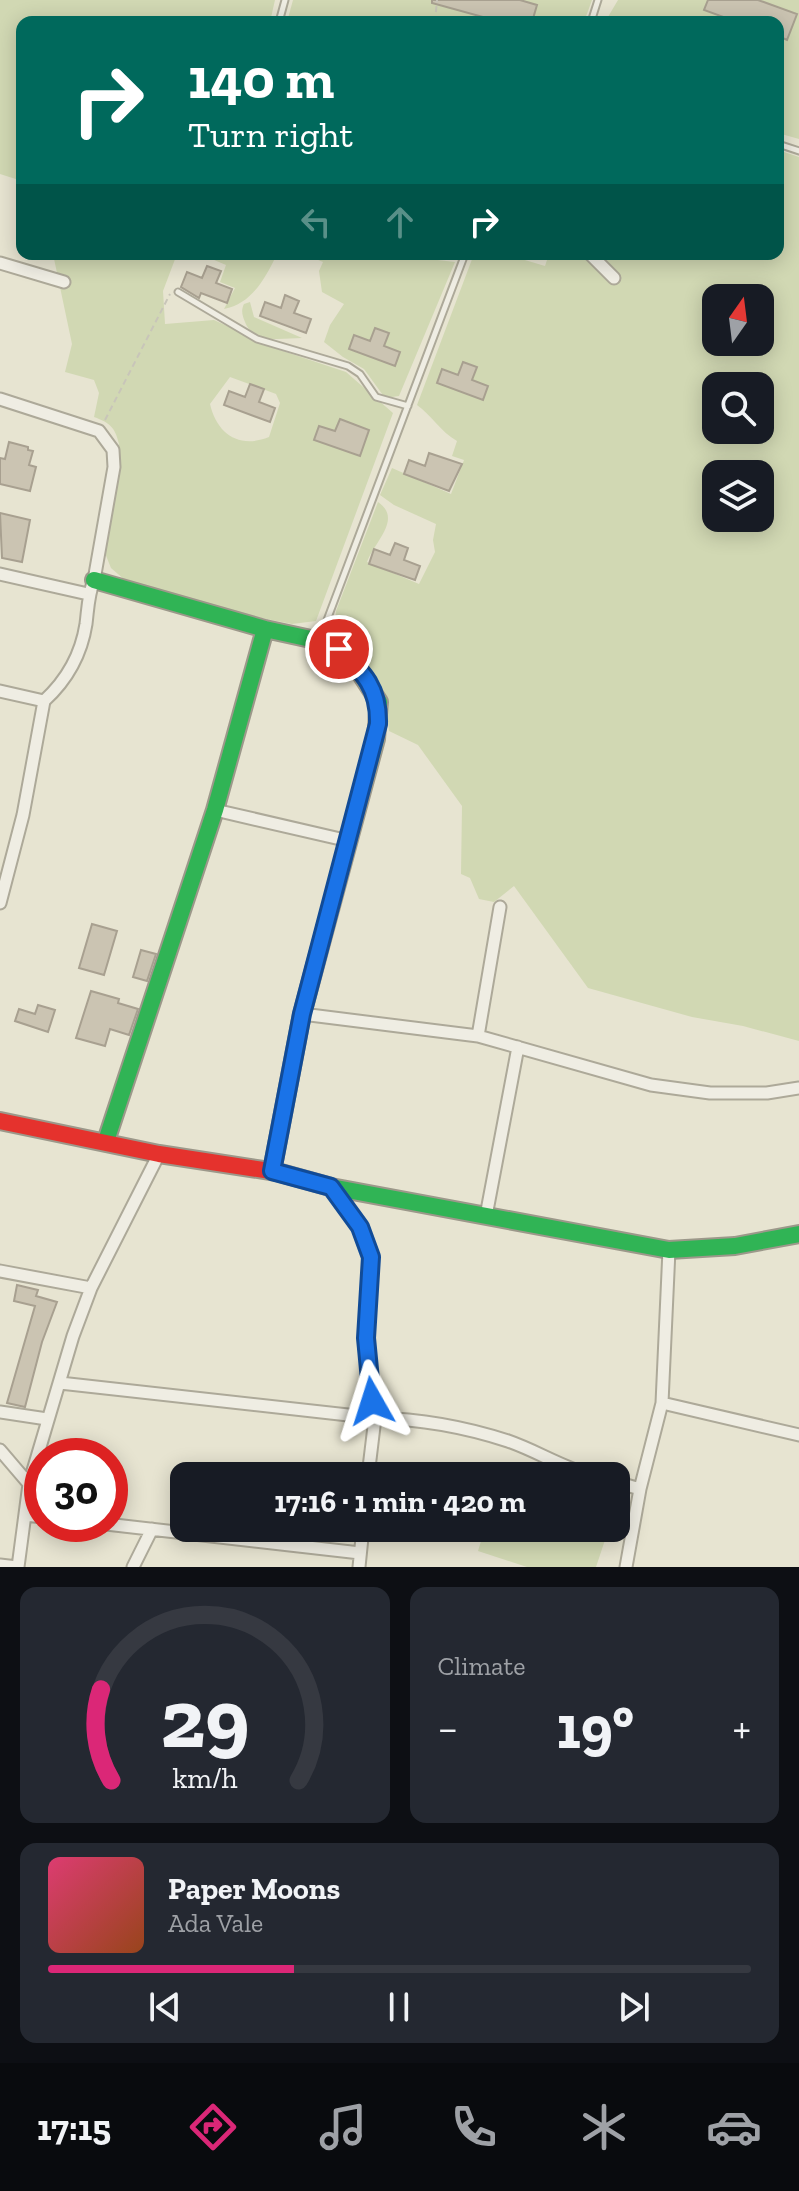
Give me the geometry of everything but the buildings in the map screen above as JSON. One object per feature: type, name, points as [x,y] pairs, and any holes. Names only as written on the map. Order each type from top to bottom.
[{"type":"street","points":[[596,260],[614,278]]},
{"type":"street","points":[[0,263],[64,282]]},
{"type":"street","points":[[0,399],[99,431],[113,450],[114,467],[86,626],[74,664],[62,685],[44,701],[23,815],[0,903]]},
{"type":"street","points":[[0,574],[91,587],[320,641],[339,649],[355,665],[379,702],[376,739],[302,1014],[272,1171]]},
{"type":"street","points":[[106,1141],[215,810],[265,629]]},
{"type":"street","points":[[0,691],[44,701]]},
{"type":"street","points":[[215,810],[349,841]]},
{"type":"street","points":[[478,1036],[500,907]]},
{"type":"street","points":[[302,1014],[478,1036],[651,1085],[710,1093],[767,1093],[799,1088]]},
{"type":"street","points":[[486,1216],[518,1047]]},
{"type":"street","points":[[0,1121],[159,1154],[272,1171],[331,1187],[669,1250],[721,1249],[768,1243],[799,1234]]},
{"type":"street","points":[[42,1438],[91,1288],[159,1154]]},
{"type":"street","points":[[331,1187],[360,1227],[371,1257],[366,1338],[375,1418],[370,1462]]},
{"type":"street","points":[[626,1567],[640,1489],[662,1403],[669,1250]]},
{"type":"street","points":[[0,1271],[91,1288]]},
{"type":"street","points":[[60,1383],[441,1424],[508,1441],[556,1462]]},
{"type":"street","points":[[662,1403],[799,1435]]},
{"type":"street","points":[[0,1412],[47,1419]]},
{"type":"street","points":[[0,1450],[24,1478]]},
{"type":"street","points":[[630,1486],[640,1489]]},
{"type":"street","points":[[128,1526],[360,1553]]},
{"type":"street","points":[[0,1565],[17,1567],[24,1527]]},
{"type":"street","points":[[133,1567],[152,1529]]},
{"type":"street","points":[[359,1567],[361,1542]]},
{"type":"lane","points":[[320,641],[463,260]]},
{"type":"lane","points":[[178,292],[257,339],[348,366],[360,374],[376,397],[408,406]]},
{"type":"path","points":[[99,431],[166,301],[171,293],[178,292]]},
{"type":"green space","points":[[0,0],[275,0],[271,16],[16,16],[16,179],[0,174]]},
{"type":"green space","points":[[293,0],[592,0],[586,16],[289,16]]},
{"type":"green space","points":[[618,0],[799,0],[799,139],[784,135],[784,16],[609,16]]},
{"type":"green space","points":[[784,152],[799,157],[799,1041],[692,1017],[588,988],[514,886],[494,902],[479,899],[470,878],[461,874],[462,806],[418,745],[389,731],[386,701],[380,685],[335,624],[336,611],[378,502],[388,516],[387,523],[367,562],[419,584],[435,552],[433,540],[436,524],[394,505],[380,495],[392,468],[451,494],[464,460],[452,456],[457,441],[417,405],[472,260],[525,260],[545,266],[547,260],[784,260]]},
{"type":"green space","points":[[54,260],[175,260],[163,291],[165,324],[214,320],[277,349],[346,372],[393,413],[316,621],[292,624],[252,616],[126,581],[111,568],[105,553],[119,444],[111,426],[94,417],[99,393],[94,380],[65,372],[72,344]],"holes":[[[230,377],[276,394],[280,403],[269,437],[248,441],[239,440],[224,431],[213,415],[210,404]]]},
{"type":"green space","points":[[214,260],[274,260],[263,280],[243,302],[224,309],[235,288],[220,282],[226,265]]},
{"type":"green space","points":[[318,260],[455,262],[399,396],[385,398],[364,369],[324,342],[330,325],[344,304],[322,292],[319,271],[323,262]]},
{"type":"green space","points":[[250,302],[254,317],[302,338],[269,339],[255,334],[249,329],[243,315],[244,304]]},
{"type":"green space","points":[[481,1542],[604,1542],[596,1567],[527,1567],[478,1551]]},
{"type":"traffic: fast","points":[[94,580],[265,629],[320,641],[339,649],[355,665],[379,702],[376,739],[302,1014],[272,1171]]},
{"type":"traffic: fast","points":[[106,1141],[215,810],[265,629]]},
{"type":"traffic: fast","points":[[277,1172],[331,1187],[669,1250],[735,1246],[799,1234]]},
{"type":"traffic: jam","points":[[0,1121],[159,1154],[277,1172]]},
{"type":"route","points":[[339,649],[368,682],[379,702],[378,724],[302,1014],[272,1171],[331,1187],[360,1227],[371,1257],[366,1338],[372,1401]]}]
